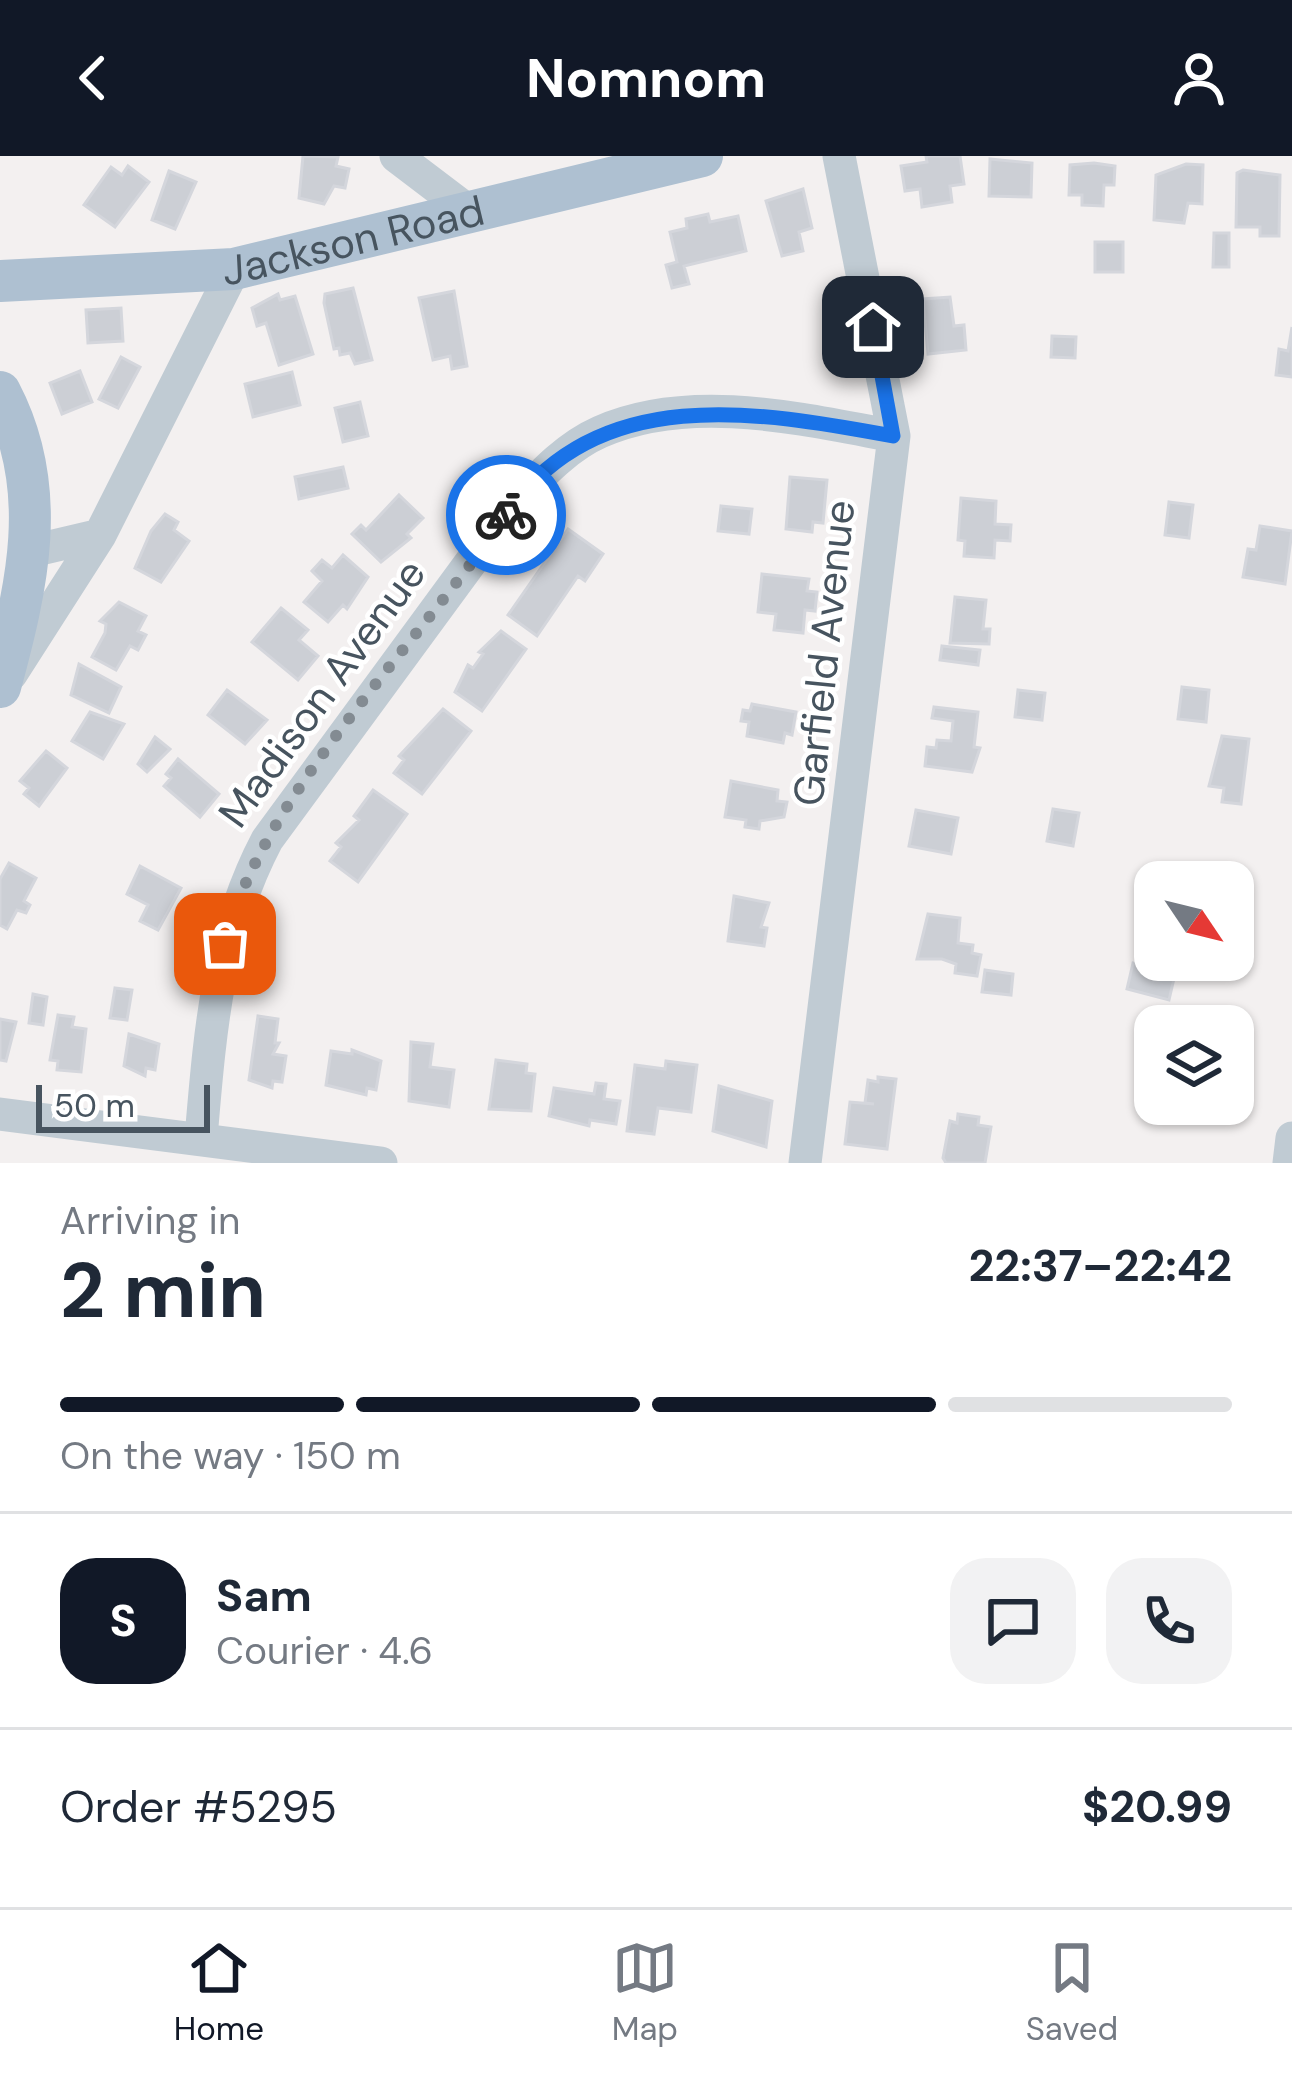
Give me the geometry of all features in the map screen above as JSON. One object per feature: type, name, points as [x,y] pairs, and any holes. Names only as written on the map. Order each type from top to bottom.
[{"type":"main road","name":"Jackson Road","points":[[0,281],[234,269],[680,159]]},
{"type":"main road","points":[[0,392],[18,426],[29,478],[32,551],[0,689]]},
{"type":"street","points":[[396,156],[467,210]]},
{"type":"street","name":"Garfield Avenue","points":[[805,1163],[893,436],[839,156]]},
{"type":"street","points":[[0,689],[100,535],[234,269]]},
{"type":"street","name":"Madison Avenue","points":[[201,1138],[219,970],[231,919],[250,873],[298,794],[515,502],[554,462],[600,432],[654,417],[793,417],[893,436]]},
{"type":"street","points":[[32,551],[100,535]]},
{"type":"street","points":[[0,1114],[381,1163]]},
{"type":"street","points":[[1289,1163],[1292,1138]]},
{"type":"building","points":[[303,156],[338,157],[336,166],[349,169],[345,188],[334,186],[324,204],[299,198]]},
{"type":"building","points":[[926,156],[960,156],[964,184],[950,186],[952,202],[922,207],[920,189],[905,191],[901,166],[927,162]]},
{"type":"building","points":[[990,159],[1032,163],[1031,197],[989,196]]},
{"type":"building","points":[[1186,164],[1203,165],[1202,204],[1188,203],[1184,223],[1154,220],[1156,175]]},
{"type":"building","points":[[1070,165],[1115,166],[1114,185],[1104,185],[1103,206],[1082,205],[1082,195],[1069,195]]},
{"type":"building","points":[[128,166],[149,182],[115,227],[84,205],[111,167],[122,175]]},
{"type":"building","points":[[169,171],[196,182],[175,229],[152,220]]},
{"type":"building","points":[[1237,173],[1280,175],[1279,236],[1260,236],[1260,227],[1236,227]]},
{"type":"building","points":[[803,189],[812,228],[799,232],[803,251],[782,256],[766,201]]},
{"type":"building","points":[[708,214],[710,222],[738,216],[746,251],[684,266],[689,284],[672,288],[666,265],[677,262],[670,232],[687,228],[686,219]]},
{"type":"building","points":[[1214,233],[1229,233],[1229,267],[1213,267]]},
{"type":"building","points":[[1095,242],[1123,242],[1123,272],[1095,272]]},
{"type":"building","points":[[353,288],[372,360],[355,364],[350,353],[340,355],[339,348],[334,349],[324,303],[325,294]]},
{"type":"building","points":[[454,291],[467,366],[452,369],[450,356],[433,360],[419,298]]},
{"type":"building","points":[[278,294],[280,300],[295,296],[313,354],[279,365],[266,323],[257,326],[252,308]]},
{"type":"building","points":[[950,297],[954,326],[964,325],[966,350],[928,354],[923,299]]},
{"type":"building","points":[[121,308],[123,341],[88,343],[86,310]]},
{"type":"building","points":[[1292,327],[1292,377],[1276,375],[1279,349],[1288,351]]},
{"type":"building","points":[[1052,336],[1076,337],[1075,358],[1051,357]]},
{"type":"building","points":[[121,357],[140,367],[118,408],[99,399]]},
{"type":"building","points":[[80,371],[92,402],[62,414],[50,383]]},
{"type":"building","points":[[292,372],[300,405],[253,417],[245,384]]},
{"type":"building","points":[[360,402],[368,436],[343,442],[335,408]]},
{"type":"building","points":[[343,467],[348,488],[299,499],[295,477]]},
{"type":"building","points":[[790,477],[827,480],[823,523],[813,522],[812,532],[786,529]]},
{"type":"building","points":[[399,495],[423,518],[407,534],[411,538],[381,562],[352,534],[361,525],[366,530]]},
{"type":"building","points":[[961,498],[996,501],[995,524],[1011,525],[1010,541],[995,540],[994,558],[964,556],[965,541],[958,540]]},
{"type":"building","points":[[1169,502],[1193,505],[1189,538],[1165,535]]},
{"type":"building","points":[[721,506],[752,509],[749,534],[718,531]]},
{"type":"building","points":[[165,514],[178,522],[174,530],[189,541],[161,582],[135,568],[151,531]]},
{"type":"building","points":[[1260,526],[1292,531],[1285,584],[1243,577],[1248,549],[1256,550]]},
{"type":"building","points":[[568,529],[603,554],[585,581],[578,576],[537,636],[508,615]]},
{"type":"building","points":[[343,555],[368,577],[347,609],[343,605],[328,622],[304,602],[322,581],[312,571],[322,560],[332,568]]},
{"type":"building","points":[[762,574],[809,579],[807,591],[817,592],[815,611],[805,610],[803,633],[774,630],[776,614],[758,612]]},
{"type":"building","points":[[955,597],[986,600],[983,629],[990,629],[989,644],[950,643]]},
{"type":"building","points":[[119,602],[146,616],[138,631],[146,635],[138,650],[130,646],[116,670],[92,657],[105,633],[106,624],[100,621]]},
{"type":"building","points":[[281,608],[308,630],[299,640],[318,656],[298,680],[252,642]]},
{"type":"building","points":[[501,631],[526,649],[482,711],[455,692],[468,665],[473,668],[483,654],[479,652]]},
{"type":"building","points":[[942,646],[980,650],[978,665],[940,660]]},
{"type":"building","points":[[79,664],[121,687],[109,713],[71,695]]},
{"type":"building","points":[[1182,687],[1209,690],[1206,722],[1178,719]]},
{"type":"building","points":[[227,690],[267,720],[245,744],[208,715]]},
{"type":"building","points":[[1018,690],[1045,693],[1042,720],[1015,717]]},
{"type":"building","points":[[752,704],[796,712],[792,735],[785,733],[783,743],[747,736],[749,722],[741,721],[743,710],[750,711]]},
{"type":"building","points":[[934,707],[978,712],[974,747],[980,748],[972,772],[925,766],[927,747],[936,748],[937,740],[951,741],[953,721],[932,718]]},
{"type":"building","points":[[443,709],[471,731],[422,794],[394,773],[404,760],[399,756]]},
{"type":"building","points":[[90,712],[124,724],[103,759],[72,741]]},
{"type":"building","points":[[1222,736],[1249,739],[1241,804],[1222,802],[1224,788],[1209,786]]},
{"type":"building","points":[[155,737],[170,749],[147,772],[138,764]]},
{"type":"building","points":[[46,751],[67,768],[39,806],[24,794],[29,788],[20,781]]},
{"type":"building","points":[[178,759],[219,794],[200,817],[164,786],[171,778],[166,774]]},
{"type":"building","points":[[731,781],[778,790],[777,801],[787,802],[784,817],[760,821],[759,829],[745,827],[746,820],[725,817]]},
{"type":"building","points":[[373,790],[407,814],[358,882],[330,861],[341,847],[336,843],[359,820],[354,816]]},
{"type":"building","points":[[1053,809],[1079,813],[1073,846],[1047,841]]},
{"type":"building","points":[[916,810],[958,818],[951,854],[909,846]]},
{"type":"building","points":[[9,863],[36,878],[24,901],[30,905],[26,913],[17,910],[7,929],[0,925],[0,879]]},
{"type":"building","points":[[140,866],[181,888],[158,930],[140,921],[148,905],[127,894]]},
{"type":"building","points":[[734,896],[769,903],[761,927],[767,928],[764,946],[728,941]]},
{"type":"building","points":[[928,914],[960,918],[958,943],[973,945],[972,953],[981,955],[977,976],[955,973],[956,964],[942,959],[917,959]]},
{"type":"building","points":[[1133,963],[1134,981],[1173,981],[1169,1000],[1127,989]]},
{"type":"building","points":[[985,970],[1013,974],[1011,995],[982,992]]},
{"type":"building","points":[[115,988],[132,990],[127,1020],[110,1018]]},
{"type":"building","points":[[33,994],[47,997],[43,1025],[29,1023]]},
{"type":"building","points":[[58,1015],[74,1017],[72,1027],[86,1029],[81,1072],[57,1070],[58,1061],[50,1060]]},
{"type":"building","points":[[258,1016],[278,1019],[275,1043],[279,1043],[273,1054],[286,1056],[282,1082],[273,1081],[272,1088],[249,1080]]},
{"type":"building","points":[[0,1019],[16,1022],[6,1061],[0,1060]]},
{"type":"building","points":[[129,1034],[159,1044],[155,1070],[146,1068],[145,1076],[124,1066]]},
{"type":"building","points":[[411,1042],[433,1044],[430,1067],[454,1070],[449,1107],[409,1101]]},
{"type":"building","points":[[352,1050],[381,1061],[376,1090],[367,1088],[366,1095],[326,1085],[331,1051],[352,1054]]},
{"type":"building","points":[[496,1060],[527,1064],[526,1073],[535,1074],[531,1111],[489,1109]]},
{"type":"building","points":[[666,1061],[697,1065],[691,1112],[658,1108],[654,1134],[627,1131],[635,1065],[665,1069]]},
{"type":"building","points":[[878,1077],[896,1079],[887,1149],[845,1144],[850,1102],[874,1104],[865,1103],[868,1080],[878,1082]]},
{"type":"building","points":[[596,1083],[606,1084],[604,1099],[620,1101],[616,1124],[590,1120],[589,1126],[549,1116],[554,1088],[594,1094]]},
{"type":"building","points":[[719,1086],[772,1101],[766,1147],[713,1131]]},
{"type":"building","points":[[958,1114],[979,1117],[978,1125],[991,1127],[985,1163],[946,1163],[943,1158],[950,1121],[957,1123]]},
{"type":"way so far","points":[[225,944],[242,889],[282,817],[506,515]]},
{"type":"route","points":[[506,515],[554,462],[600,432],[654,417],[710,413],[793,417],[893,436],[873,327]]}]
